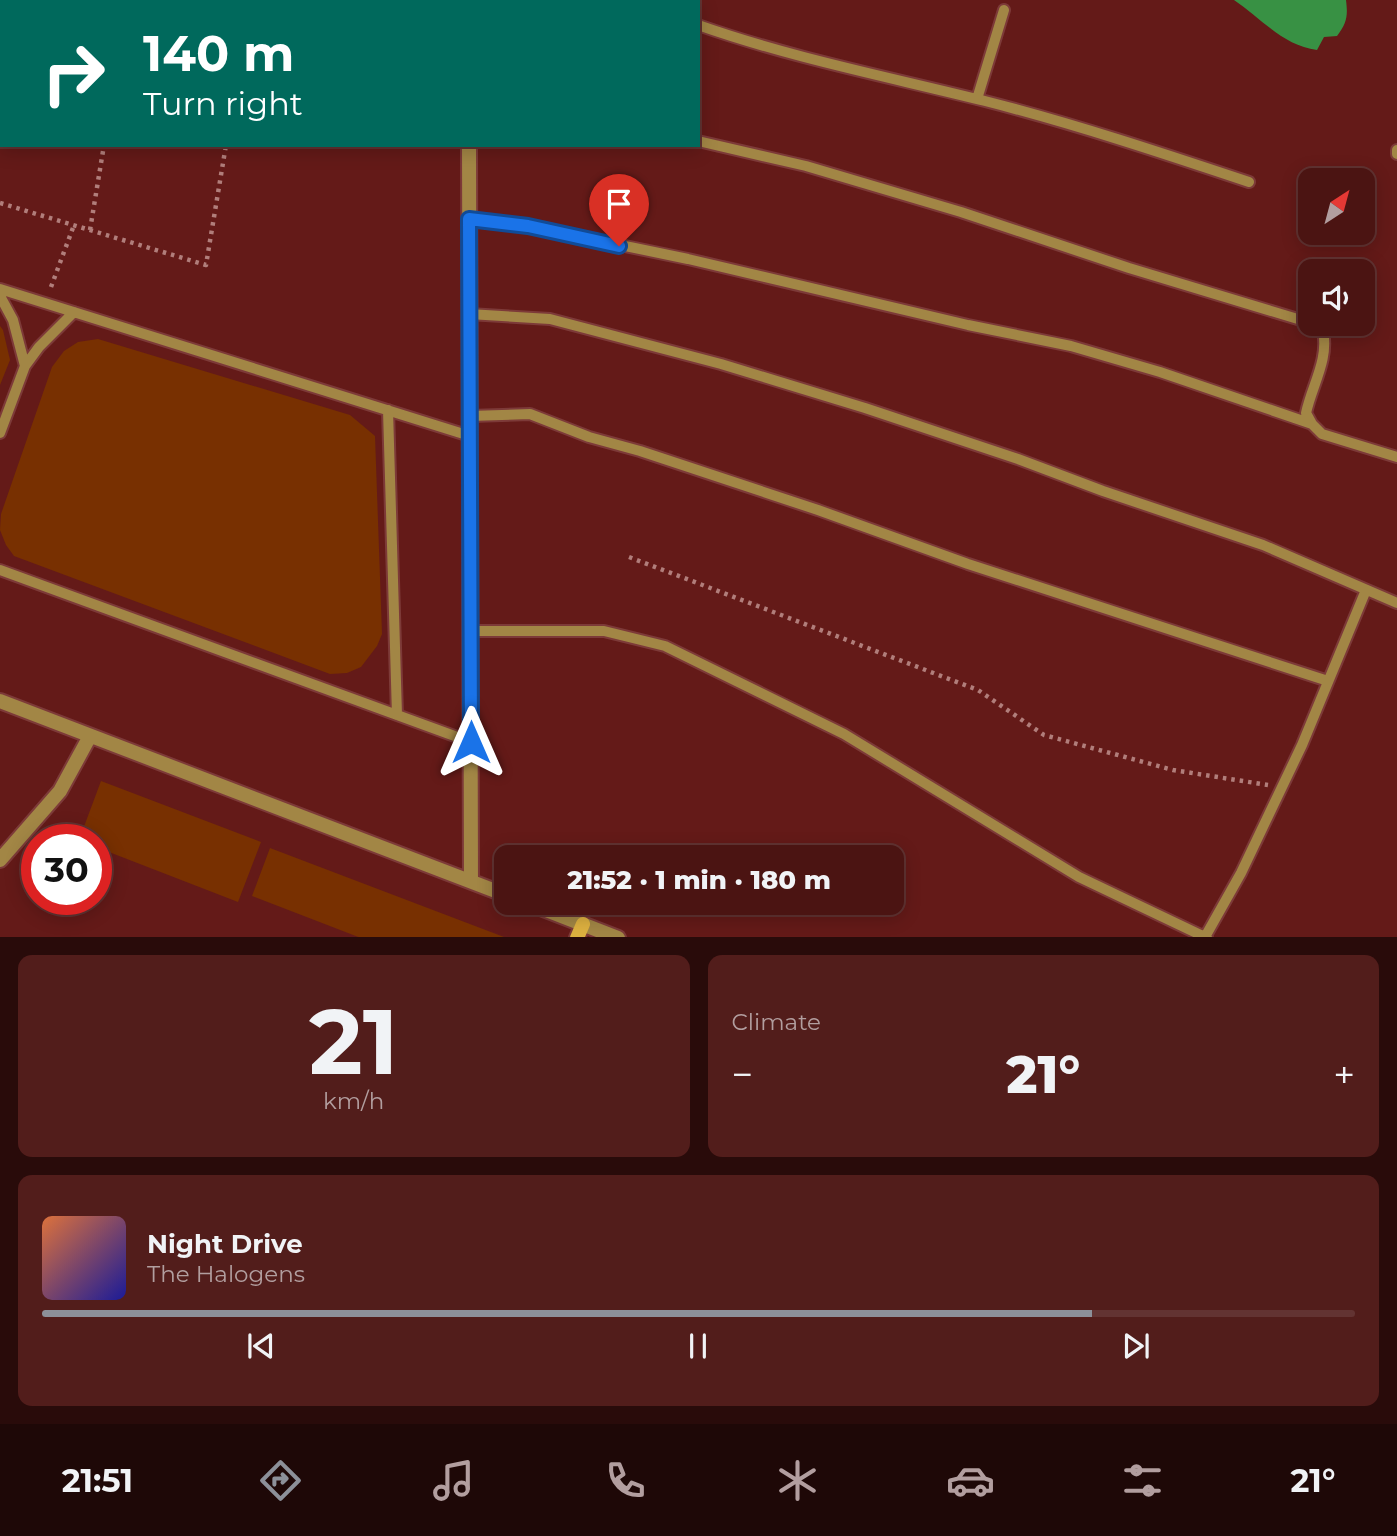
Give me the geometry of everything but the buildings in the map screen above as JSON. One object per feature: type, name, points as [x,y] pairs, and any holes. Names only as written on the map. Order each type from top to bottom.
[{"type":"street","points":[[468,147],[471,881]]},
{"type":"street","points":[[0,701],[494,890]]},
{"type":"street","points":[[0,860],[60,791],[90,736]]},
{"type":"street","points":[[550,915],[580,931],[618,937]]},
{"type":"lane","points":[[977,99],[1004,10]]},
{"type":"lane","points":[[700,26],[842,69],[977,99],[1075,125],[1249,182]]},
{"type":"lane","points":[[700,141],[806,166],[948,208],[1129,268],[1298,319]]},
{"type":"lane","points":[[469,219],[528,226],[1072,346],[1160,372],[1312,424]]},
{"type":"lane","points":[[0,289],[470,436]]},
{"type":"lane","points":[[0,296],[13,320],[25,366]]},
{"type":"lane","points":[[0,433],[25,366],[38,347],[74,312]]},
{"type":"lane","points":[[469,314],[550,318],[721,364],[865,408],[1263,545],[1397,603]]},
{"type":"lane","points":[[1324,336],[1325,343],[1318,376],[1306,412],[1312,424],[1322,434],[1397,457]]},
{"type":"lane","points":[[388,411],[397,715]]},
{"type":"lane","points":[[470,416],[530,414],[589,437],[640,451],[818,510],[968,564],[1328,681]]},
{"type":"lane","points":[[0,570],[471,742]]},
{"type":"lane","points":[[470,631],[604,631],[665,646],[844,734],[1079,877],[1206,937],[1241,873],[1282,787],[1366,590]]},
{"type":"path","points":[[90,230],[104,147]]},
{"type":"path","points":[[0,203],[206,265],[226,147]]},
{"type":"path","points":[[45,303],[74,225]]},
{"type":"path","points":[[629,557],[978,690],[1044,735],[1173,770],[1282,787]]},
{"type":"shaded area","points":[[1234,0],[1346,0],[1347,15],[1337,36],[1324,37],[1317,50],[1283,37]]},
{"type":"route","points":[[471,742],[469,219],[528,226],[619,246]]}]
